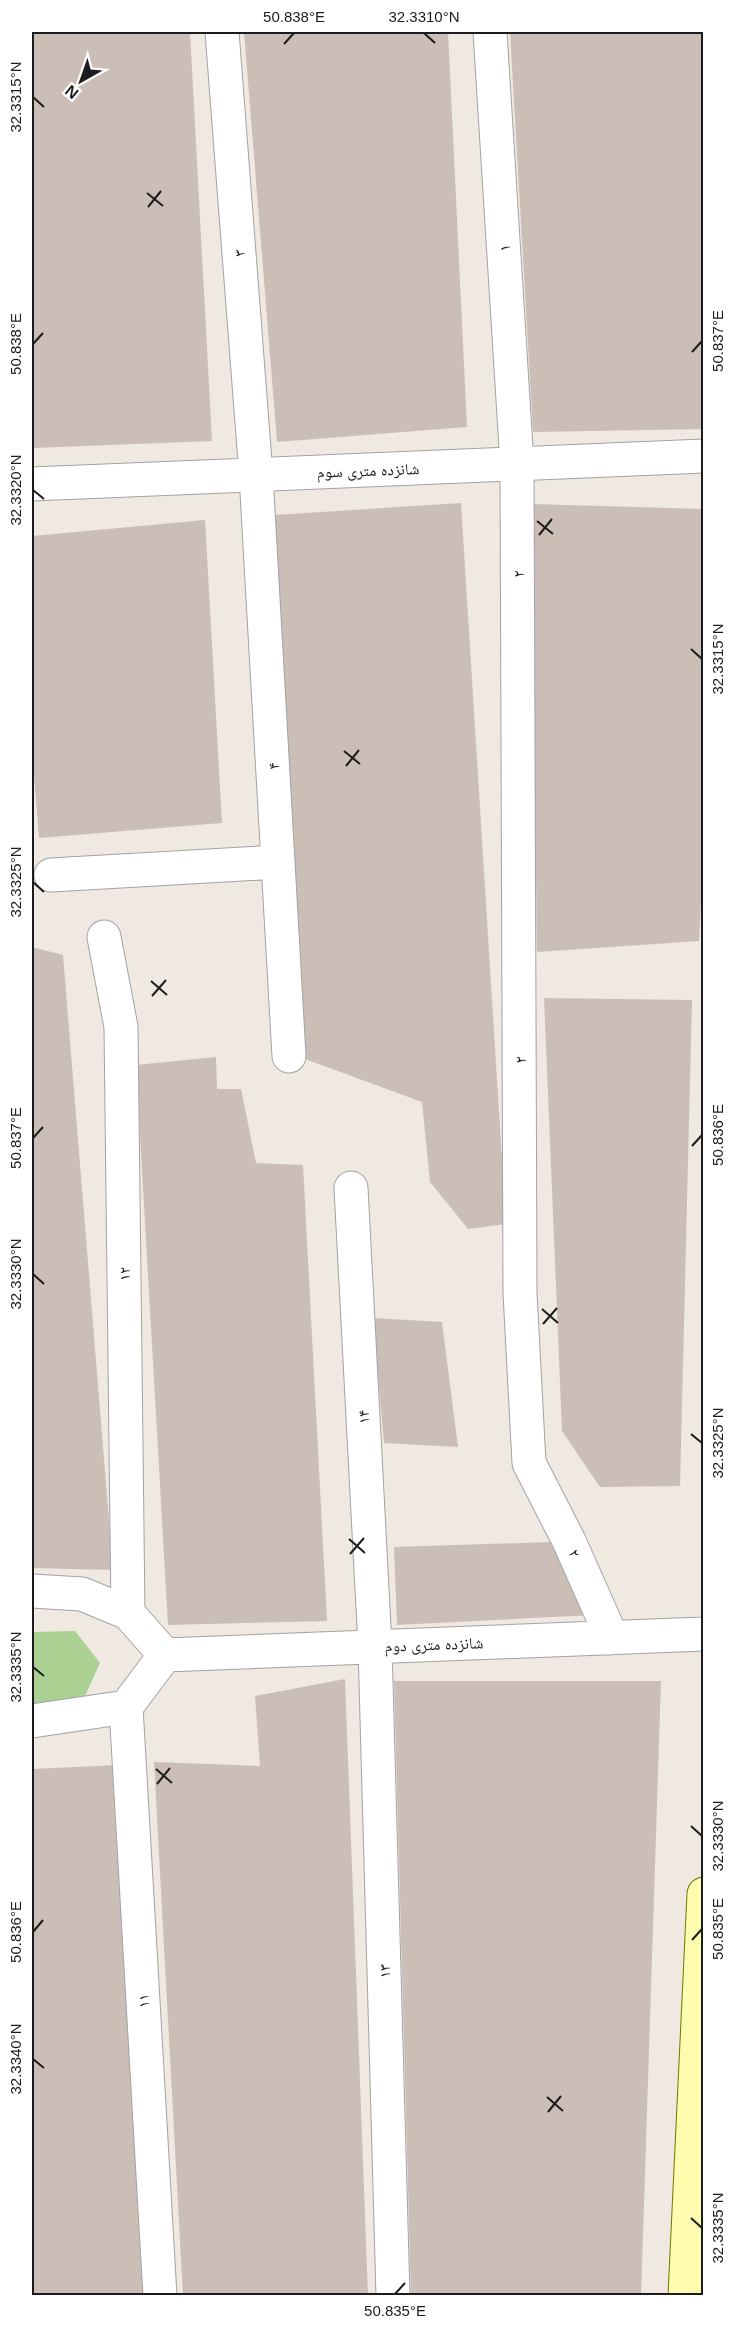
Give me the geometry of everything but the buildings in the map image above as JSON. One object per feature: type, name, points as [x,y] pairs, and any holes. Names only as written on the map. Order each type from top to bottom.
[{"type":"main road","points":[[685,2295],[704,1894]]},
{"type":"street","name":"۳","points":[[222,32],[256,475]]},
{"type":"street","name":"۱","points":[[490,32],[518,464]]},
{"type":"street","name":"شانزده متری سوم","points":[[32,484],[704,456]]},
{"type":"street","name":"۲","points":[[518,464],[520,1293],[529,1463],[569,1541],[612,1638]]},
{"type":"street","name":"۴","points":[[256,475],[289,1056]]},
{"type":"street","points":[[51,875],[278,862]]},
{"type":"street","name":"۱۲","points":[[104,937],[121,1027],[129,1612]]},
{"type":"street","name":"۱۴","points":[[351,1188],[375,1646]]},
{"type":"street","points":[[32,1592],[82,1594],[129,1612],[165,1655],[126,1707],[32,1721]]},
{"type":"street","name":"شانزده متری دوم","points":[[165,1655],[704,1634]]},
{"type":"street","name":"۱۳","points":[[375,1646],[393,2295]]},
{"type":"street","name":"۱۱","points":[[126,1707],[160,2295]]},
{"type":"green space","points":[[75,1631],[100,1663],[70,1729],[32,1731],[32,1632]]}]
